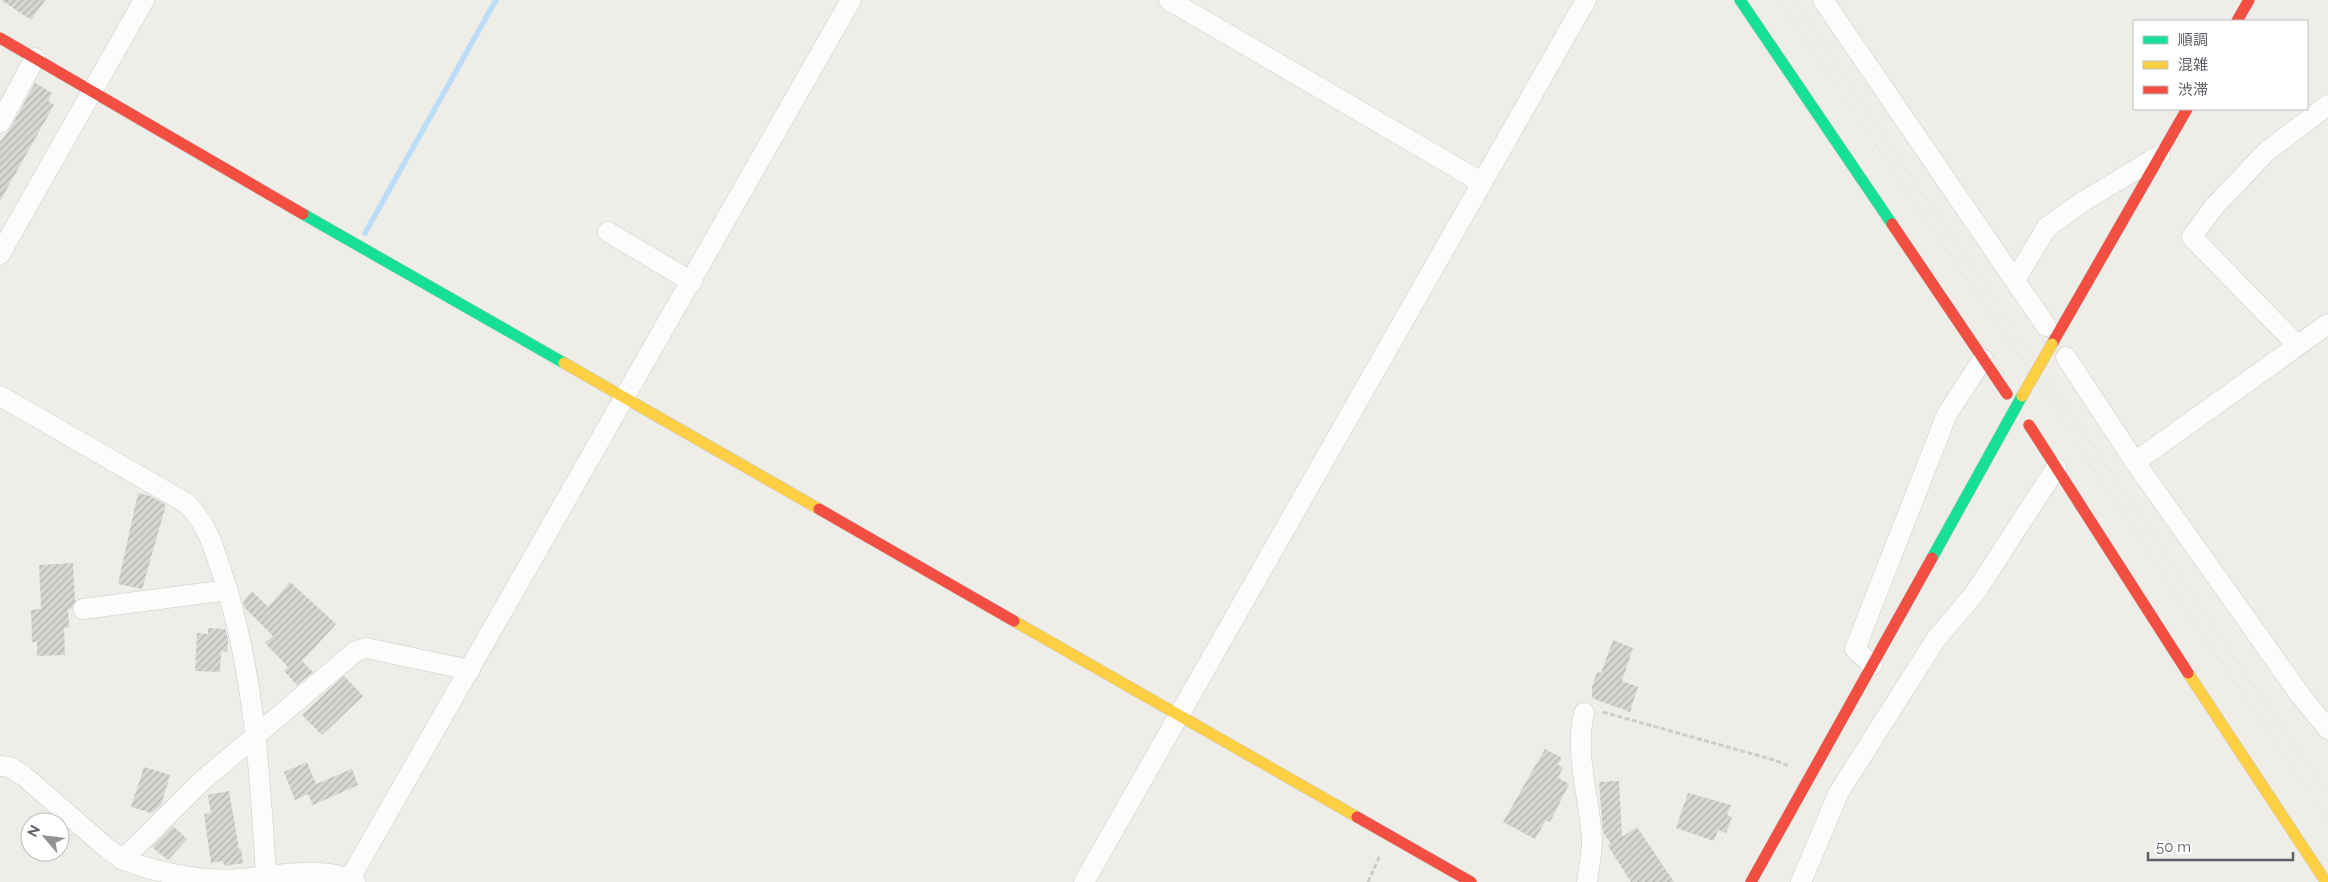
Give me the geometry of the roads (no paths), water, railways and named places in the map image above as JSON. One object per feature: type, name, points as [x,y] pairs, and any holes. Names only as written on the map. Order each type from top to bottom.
[{"type":"street","points":[[0,254],[144,0]]},
{"type":"street","points":[[0,766],[10,767],[24,776],[122,860],[140,867],[211,879],[241,879],[266,874],[327,874],[351,881],[851,0]]},
{"type":"street","points":[[1168,0],[1481,182]]},
{"type":"street","points":[[1084,882],[1586,0]]},
{"type":"street","points":[[1740,0],[2007,394]]},
{"type":"street","points":[[1823,0],[2015,280],[2135,462],[2301,696],[2328,729]]},
{"type":"street","points":[[2238,20],[2249,0]]},
{"type":"street","points":[[0,38],[1470,882]]},
{"type":"street","points":[[0,123],[35,58]]},
{"type":"street","points":[[2296,344],[2192,237],[2213,208],[2266,152],[2328,105]]},
{"type":"street","points":[[1751,882],[2022,396],[2055,342],[2186,110]]},
{"type":"street","points":[[2015,280],[2047,227],[2084,201],[2160,155]]},
{"type":"street","points":[[608,232],[692,282]]},
{"type":"street","points":[[2135,462],[2296,344],[2328,324]]},
{"type":"street","points":[[1872,665],[1855,648],[1947,414],[1983,358]]},
{"type":"street","points":[[0,396],[186,503],[196,512],[205,528],[228,590],[238,630],[257,737],[266,874]]},
{"type":"street","points":[[2029,425],[2255,777],[2325,881]]},
{"type":"street","points":[[1801,882],[1839,792],[1936,639],[1975,593],[2056,468]]},
{"type":"street","points":[[83,610],[228,590]]},
{"type":"street","points":[[122,860],[203,780],[257,737],[356,651],[366,648],[470,670]]},
{"type":"street","points":[[1584,713],[1580,730],[1581,755],[1592,840],[1587,882]]},
{"type":"waterway","points":[[365,233],[496,0]]},
{"type":"railway","points":[[1777,0],[2047,397],[2218,659],[2328,820]]},
{"type":"railway","points":[[1793,0],[2328,796]]}]
